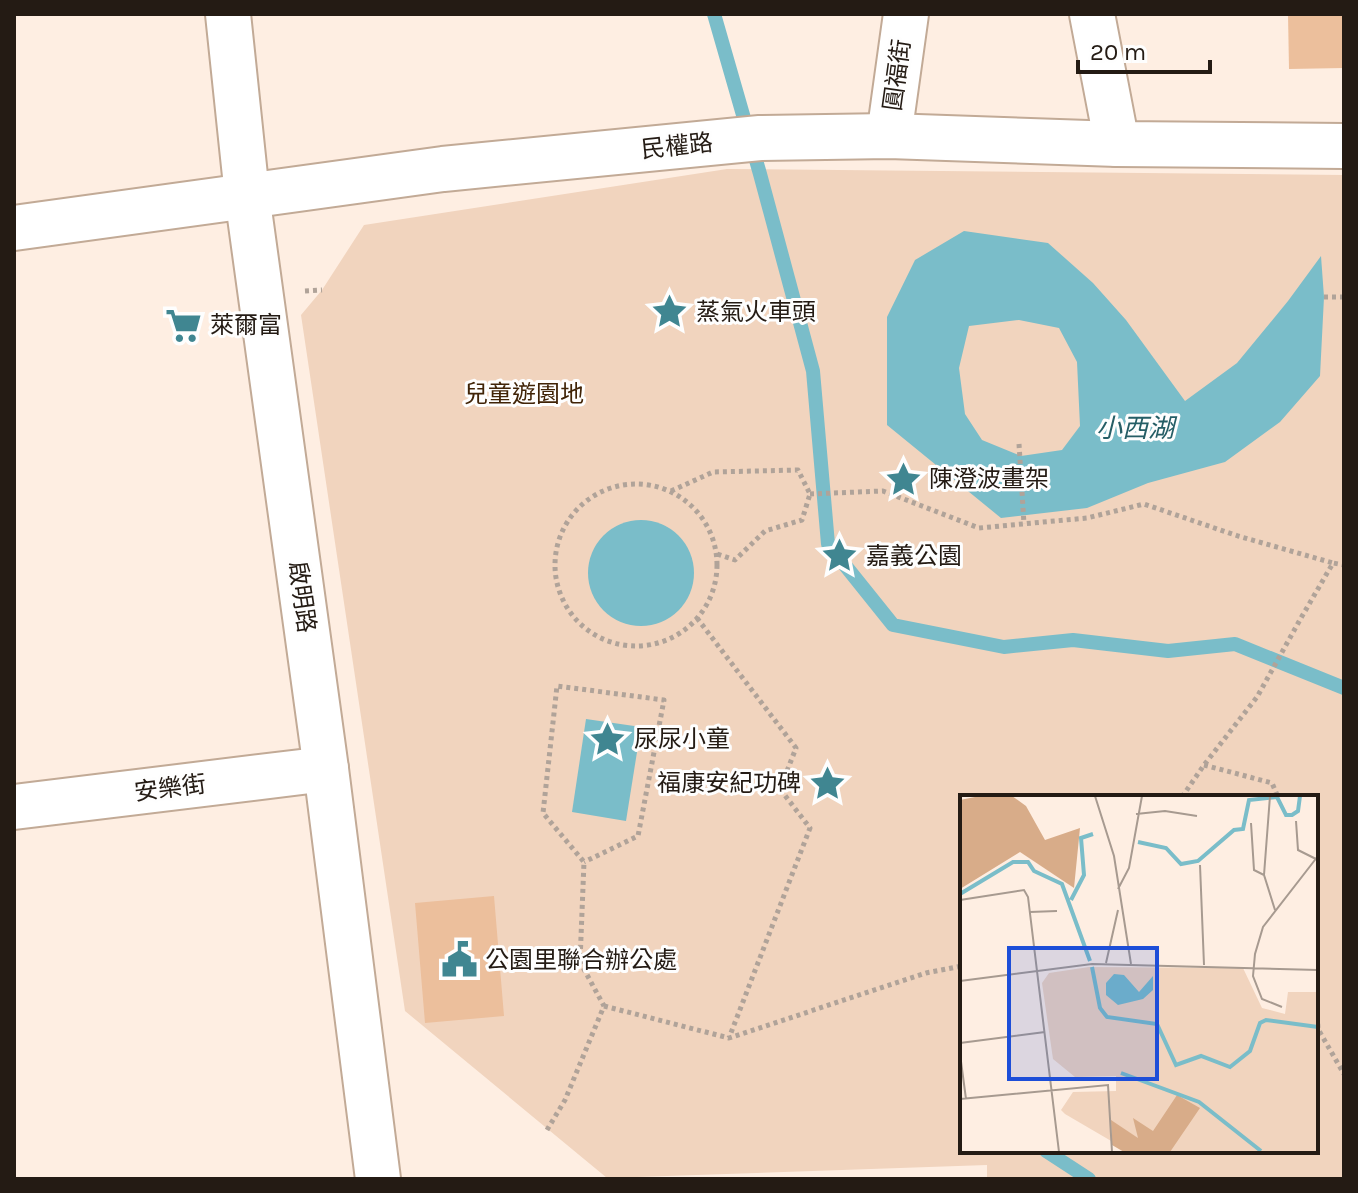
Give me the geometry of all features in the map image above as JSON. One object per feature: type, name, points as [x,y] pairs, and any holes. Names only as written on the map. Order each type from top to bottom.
[{"type":"street","name":"啟明路","points":[[228,14],[247,195],[326,769],[378,1179]]},
{"type":"street","name":"圓福街","points":[[889,136],[906,14]]},
{"type":"street","points":[[1092,14],[1117,144]]},
{"type":"street","name":"民權路","points":[[14,228],[443,169],[760,138],[889,136],[1117,144],[1344,146]]},
{"type":"street","name":"安樂街","points":[[14,807],[326,769]]},
{"type":"path","points":[[305,291],[322,290]]},
{"type":"path","points":[[1324,297],[1344,297]]},
{"type":"path","points":[[1019,444],[1024,524]]},
{"type":"path","points":[[671,491],[713,472],[798,470],[810,494],[802,520],[765,531],[735,560],[717,554]]},
{"type":"path","points":[[645,484],[671,491],[693,507],[717,554],[716,581],[707,606],[690,627],[666,641],[640,646],[613,643],[588,632],[569,613],[557,589],[554,563],[559,536],[573,513],[583,504],[593,496],[618,486],[645,484]]},
{"type":"path","points":[[810,494],[883,491],[979,528],[1087,518],[1144,504],[1238,536],[1344,565]]},
{"type":"path","points":[[1183,795],[1257,697],[1333,563]]},
{"type":"path","points":[[697,618],[796,748],[780,789],[810,828],[729,1038]]},
{"type":"path","points":[[584,862],[638,836],[664,700],[557,686],[543,813],[584,862],[580,962],[604,1006],[729,1038],[926,973],[960,966]]},
{"type":"path","points":[[1204,765],[1272,783],[1277,795]]},
{"type":"path","points":[[547,1130],[565,1100],[604,1006]]},
{"type":"path","points":[[1318,1029],[1344,1074]]},
{"type":"green space","name":"嘉義公園","points":[[727,169],[1344,175],[1344,1179],[987,1179],[987,1165],[607,1178],[405,1011],[301,315],[322,290],[364,225]]},
{"type":"water","name":"小西湖","points":[[964,231],[1048,243],[1093,283],[1126,320],[1185,401],[1237,363],[1321,256],[1324,297],[1320,376],[1280,422],[1225,462],[1148,483],[1087,508],[1001,518],[887,425],[887,317],[915,260]],"holes":[[[1019,320],[1059,328],[1077,362],[1080,426],[1062,450],[1021,456],[982,440],[965,414],[959,368],[969,326]]]},
{"type":"water","points":[[641,520],[661,524],[679,535],[690,553],[694,573],[690,593],[679,611],[661,622],[641,626],[621,622],[603,611],[592,593],[588,573],[592,553],[603,535],[621,524]]},
{"type":"water","points":[[586,719],[641,727],[626,821],[572,812]]},
{"type":"building","points":[[1288,14],[1344,14],[1344,68],[1289,69]]},
{"type":"building","name":"公園里聯合辦公處","points":[[494,896],[504,1016],[425,1023],[415,903]]},
{"type":"waterway","points":[[714,14],[813,371],[828,544],[893,625],[1004,647],[1073,640],[1168,651],[1235,644],[1344,688]]},
{"type":"waterway","points":[[1049,1153],[1089,1179]]},
{"type":"place","name":"蒸氣火車頭","points":[[670,312]]},
{"type":"place","name":"萊爾富","points":[[184,325]]},
{"type":"place","name":"陳澄波畫架","points":[[903,479]]},
{"type":"place","name":"嘉義公園","points":[[840,556]]},
{"type":"place","name":"尿尿小童","points":[[608,739]]},
{"type":"place","name":"福康安紀功碑","points":[[827,783]]},
{"type":"place","name":"公園里聯合辦公處","points":[[459,960]]},
{"type":"park label","name":"兒童遊園地","points":[[524,394]]}]
